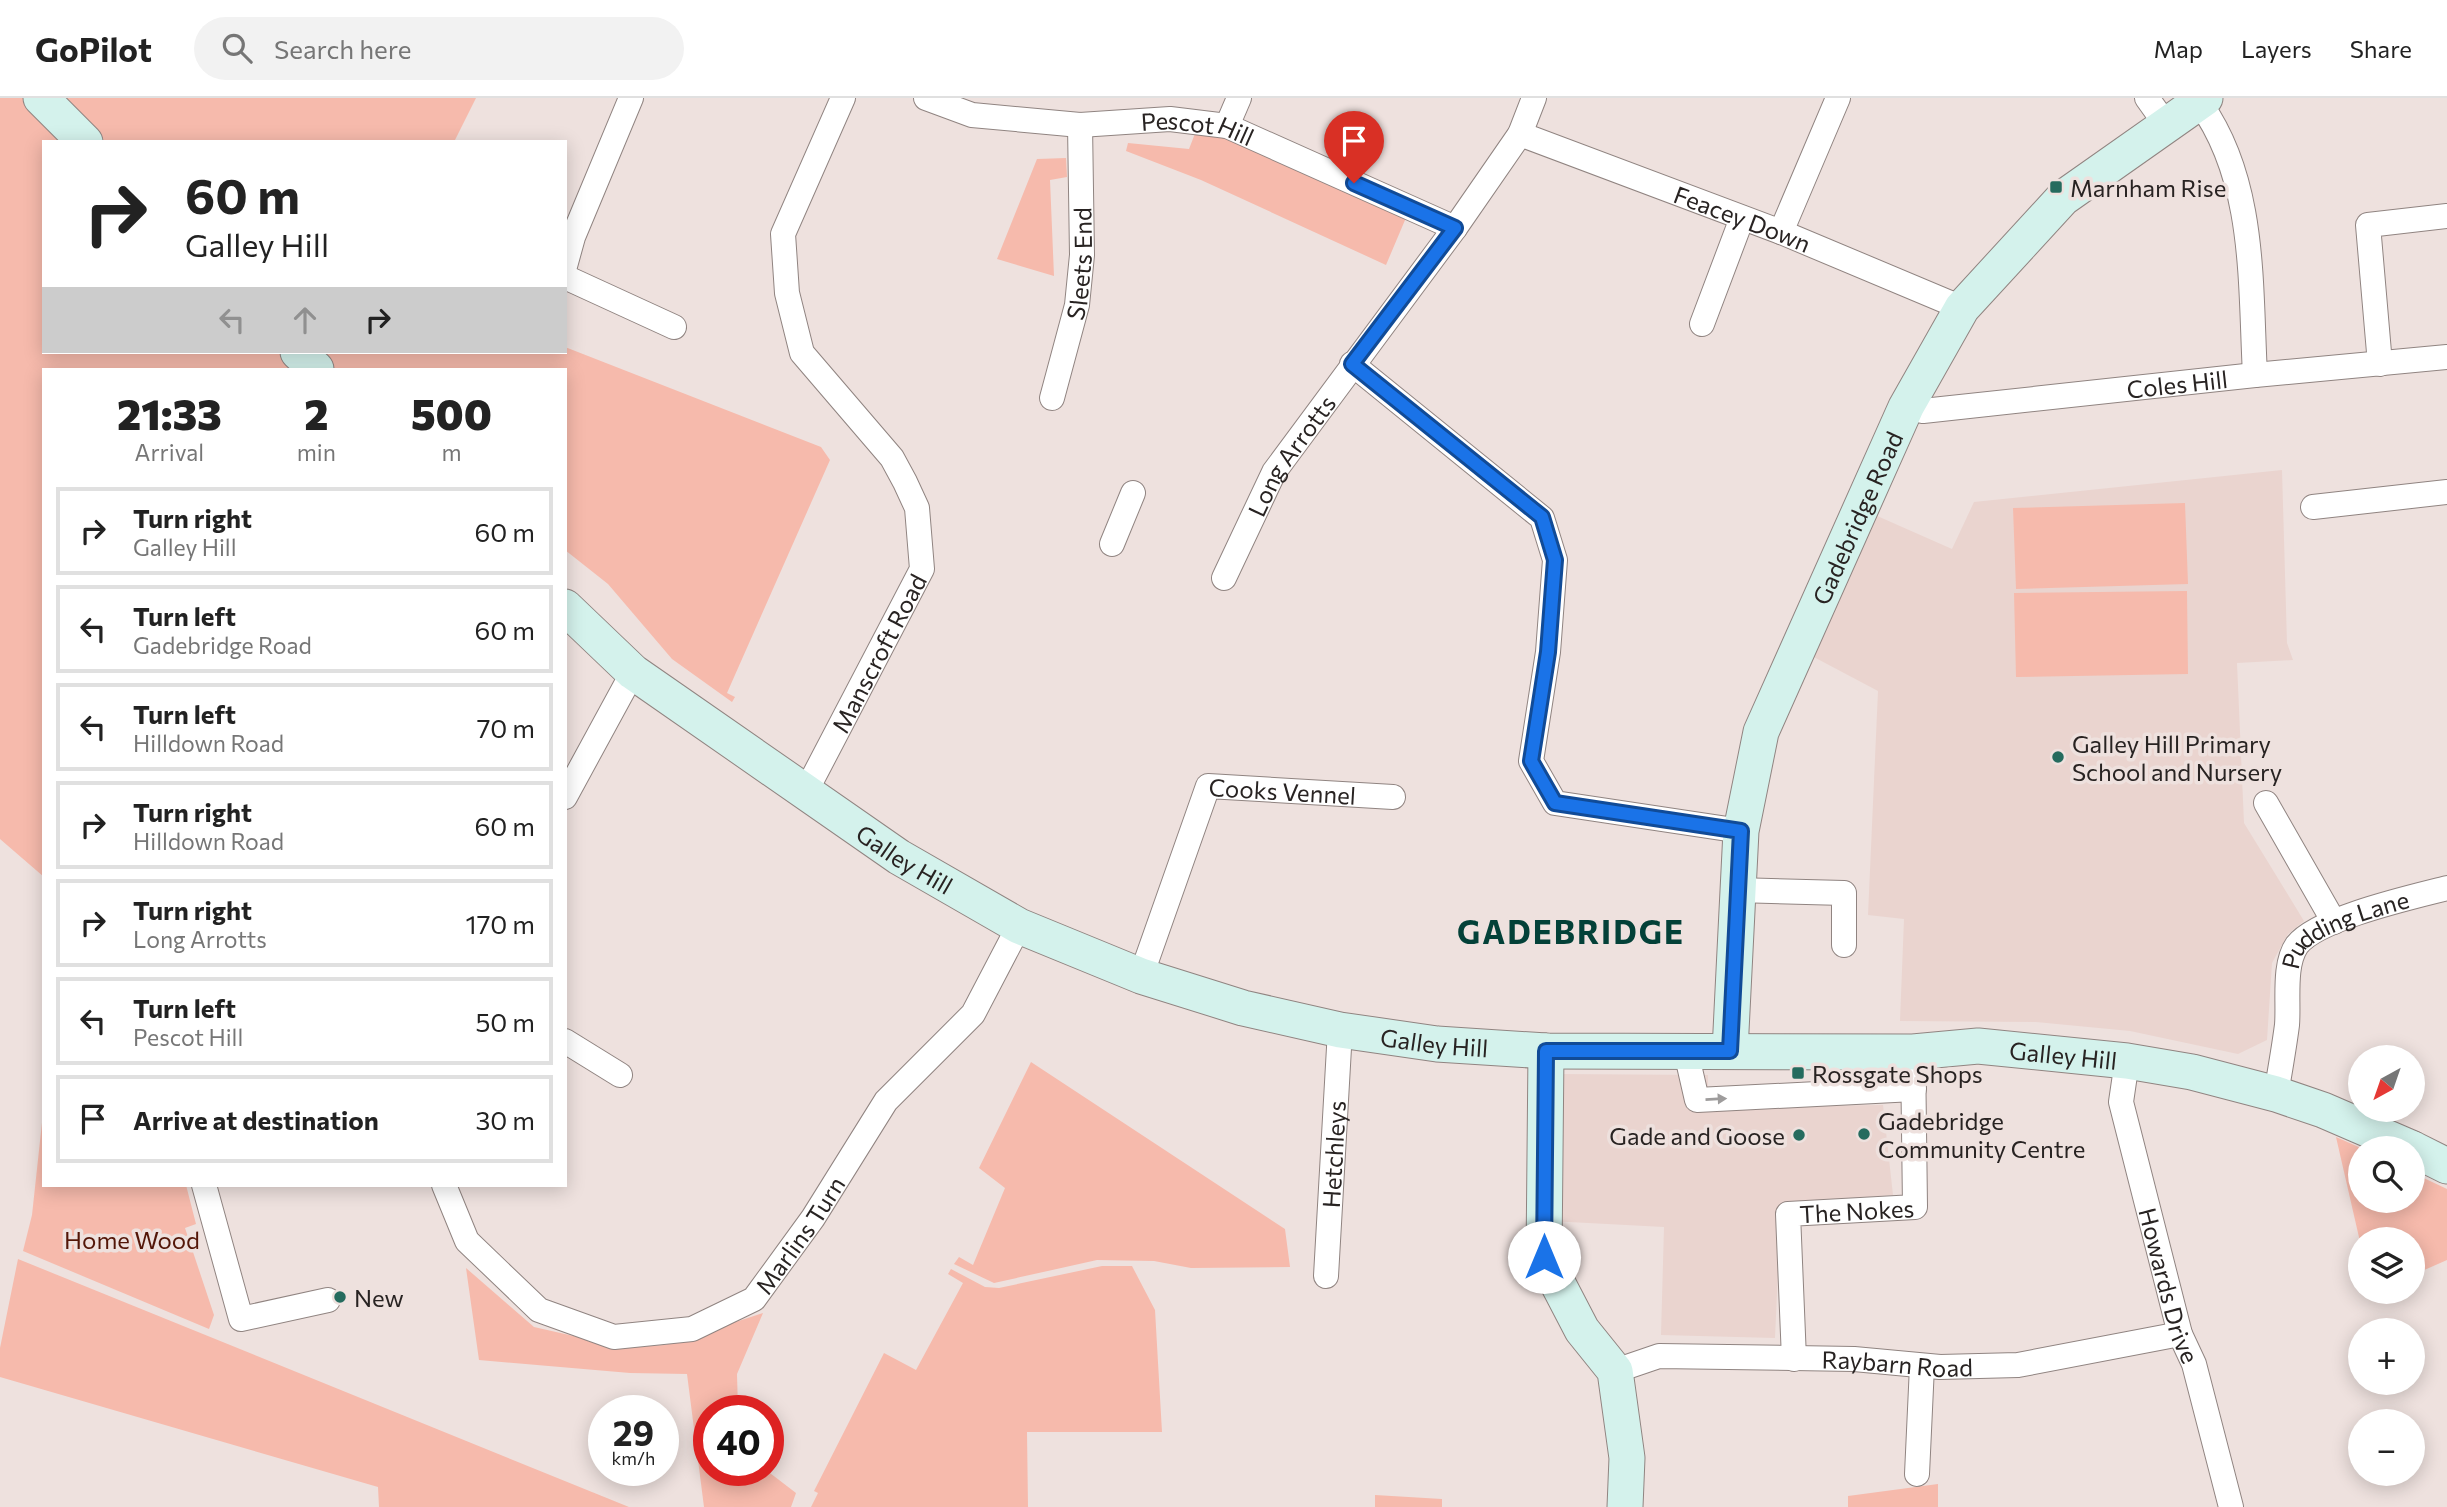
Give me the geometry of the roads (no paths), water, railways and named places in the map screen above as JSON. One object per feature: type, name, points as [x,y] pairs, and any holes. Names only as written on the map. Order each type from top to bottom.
[{"type":"street","points":[[41,98],[83,140]]},
{"type":"street","points":[[567,258],[573,237],[631,98]]},
{"type":"street","name":"Manscroft Road","points":[[805,793],[922,569],[917,508],[905,482],[892,458],[802,353],[787,293],[783,234],[842,98]]},
{"type":"street","name":"Pescot Hill","points":[[926,98],[972,115],[1080,125],[1170,119],[1227,126],[1455,228]]},
{"type":"street","points":[[1227,126],[1239,98]]},
{"type":"street","name":"Long Arrotts","points":[[1224,578],[1274,472],[1455,228],[1520,134],[1534,98]]},
{"type":"street","points":[[1781,232],[1838,98]]},
{"type":"street","points":[[2147,98],[2167,126]]},
{"type":"street","points":[[2202,100],[2234,169],[2246,227],[2255,374]]},
{"type":"street","name":"Gadebridge Road","points":[[1730,1051],[1741,831],[1761,732],[1906,407],[1962,308],[2063,198],[2202,100]]},
{"type":"street","name":"Sleets End","points":[[1052,398],[1077,305],[1083,256],[1080,125]]},
{"type":"street","name":"Feacey Down","points":[[1520,134],[1781,232],[1962,308]]},
{"type":"street","points":[[2380,364],[2368,225],[2447,216]]},
{"type":"street","points":[[1702,324],[1742,218]]},
{"type":"street","points":[[567,278],[674,327]]},
{"type":"street","points":[[300,354],[315,368]]},
{"type":"street","name":"Coles Hill","points":[[1906,407],[1923,411],[2255,374],[2447,357]]},
{"type":"street","points":[[1352,364],[1542,517],[1555,560],[1548,652],[1531,761],[1555,803],[1741,831]]},
{"type":"street","points":[[2314,507],[2447,492]]},
{"type":"street","points":[[1112,544],[1133,493]]},
{"type":"street","name":"Galley Hill","points":[[567,609],[633,672],[899,857],[1019,926],[1141,976],[1243,1008],[1340,1030],[1437,1044],[1546,1051],[1913,1052],[1978,1046],[2127,1061],[2192,1072],[2277,1094],[2323,1110],[2382,1136]]},
{"type":"street","points":[[567,793],[633,672]]},
{"type":"street","name":"Cooks Vennel","points":[[1141,976],[1208,786],[1393,797]]},
{"type":"street","points":[[2266,803],[2334,922]]},
{"type":"street","name":"Pudding Lane","points":[[2277,1094],[2287,1024],[2290,964],[2297,946],[2313,931],[2334,922],[2447,888]]},
{"type":"street","points":[[1736,890],[1844,893],[1844,945]]},
{"type":"street","name":"Marlins Turn","points":[[444,1187],[467,1241],[539,1310],[614,1337],[692,1329],[754,1299],[813,1218],[886,1101],[973,1014],[1019,926]]},
{"type":"street","name":"Hetchleys","points":[[1326,1276],[1340,1030]]},
{"type":"street","points":[[567,1042],[620,1075]]},
{"type":"street","points":[[1546,1051],[1544,1257],[1581,1330],[1615,1371],[1627,1458],[1625,1507]]},
{"type":"street","points":[[1686,1052],[1697,1100],[1914,1090]]},
{"type":"street","name":"The Nokes","points":[[1794,1359],[1788,1214],[1915,1207],[1913,1052]]},
{"type":"street","name":"Howards Drive","points":[[2127,1061],[2120,1102],[2180,1334],[2194,1364],[2231,1507]]},
{"type":"street","name":"Galley Hill","points":[[2425,1155],[2447,1166]]},
{"type":"street","points":[[205,1187],[242,1319],[328,1300]]},
{"type":"street","name":"Raybarn Road","points":[[1615,1371],[1659,1356],[1854,1359],[1922,1366],[2018,1365],[2180,1334]]},
{"type":"street","points":[[1917,1474],[1922,1366]]},
{"type":"place","name":"Marnham Rise","points":[[2056,187]]},
{"type":"place","name":"Galley Hill Primary School and Nursery","points":[[2058,757]]},
{"type":"place","name":"Rossgate Shops","points":[[1798,1073]]},
{"type":"place","name":"Gadebridge Community Centre","points":[[1864,1134]]},
{"type":"place","name":"Gade and Goose","points":[[1799,1135]]},
{"type":"place","name":"New","points":[[340,1297]]},
{"type":"district","name":"GADEBRIDGE","points":[[1571,931]]},
{"type":"park label","name":"Home Wood","points":[[132,1239]]}]
